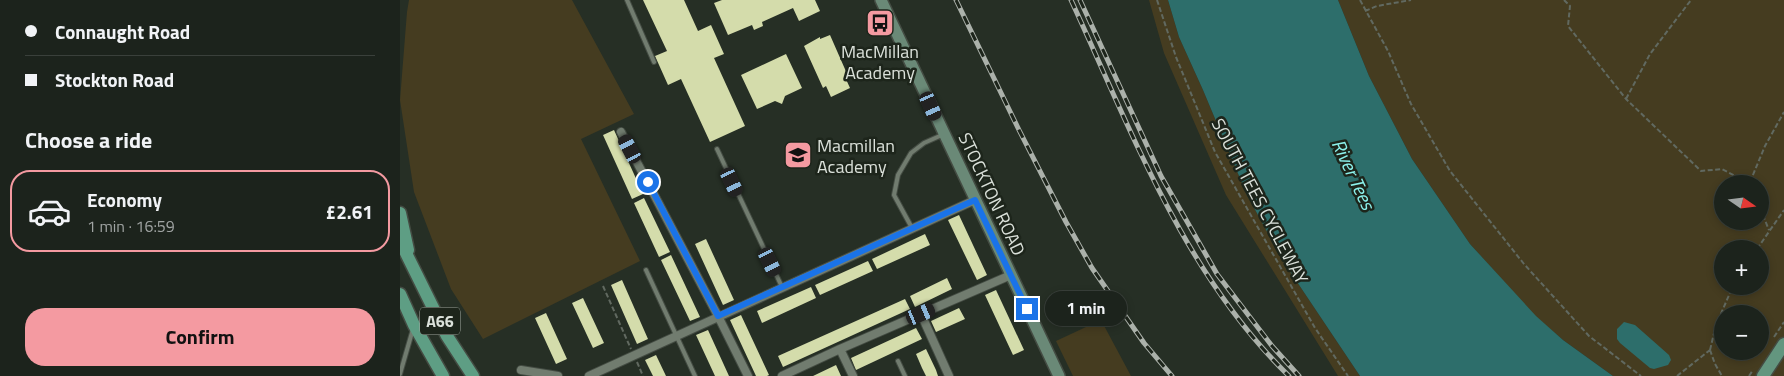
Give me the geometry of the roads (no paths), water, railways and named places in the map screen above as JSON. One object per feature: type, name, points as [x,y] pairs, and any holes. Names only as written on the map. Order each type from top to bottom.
[{"type":"highway","name":"A66","points":[[400,213],[410,264]]},
{"type":"highway","name":"A66","points":[[400,241],[447,336],[473,376]]},
{"type":"highway","name":"A66","points":[[400,294],[414,325],[444,376]]},
{"type":"main road","name":"STOCKTON ROAD","points":[[881,0],[1059,376]]},
{"type":"main road","points":[[1754,375],[1784,344]]},
{"type":"street","points":[[621,132],[748,376]]},
{"type":"street","points":[[589,376],[975,200]]},
{"type":"street","points":[[785,375],[840,349],[1011,275]]},
{"type":"street","points":[[921,314],[949,376]]},
{"type":"street","points":[[840,349],[853,376]]},
{"type":"street","points":[[521,370],[558,376]]},
{"type":"lane","points":[[627,0],[654,62]]},
{"type":"lane","points":[[912,228],[894,195],[898,175],[911,154],[924,142],[944,134]]},
{"type":"lane","points":[[717,149],[782,288]]},
{"type":"lane","points":[[646,270],[695,376]]},
{"type":"lane","points":[[400,374],[414,325]]},
{"type":"lane","points":[[898,361],[905,376]]},
{"type":"water","name":"River Tees","points":[[1168,0],[1338,0],[1369,76],[1412,159],[1470,244],[1536,316],[1563,340],[1613,376],[1360,376],[1283,261],[1247,195],[1179,37]]},
{"type":"water","points":[[1624,322],[1635,325],[1669,355],[1671,360],[1668,365],[1654,369],[1650,368],[1620,343],[1617,339],[1617,329]]},
{"type":"railway","points":[[956,0],[1019,130],[1092,268],[1144,343],[1172,376]]},
{"type":"railway","points":[[1071,0],[1139,149],[1163,198],[1190,246],[1219,292],[1252,336],[1289,376]]},
{"type":"railway","points":[[1080,0],[1161,176],[1217,274],[1272,346],[1299,376]]},
{"type":"place","name":"MacMillan Academy","points":[[880,23]]},
{"type":"place","name":"Macmillan Academy","points":[[798,155]]}]
